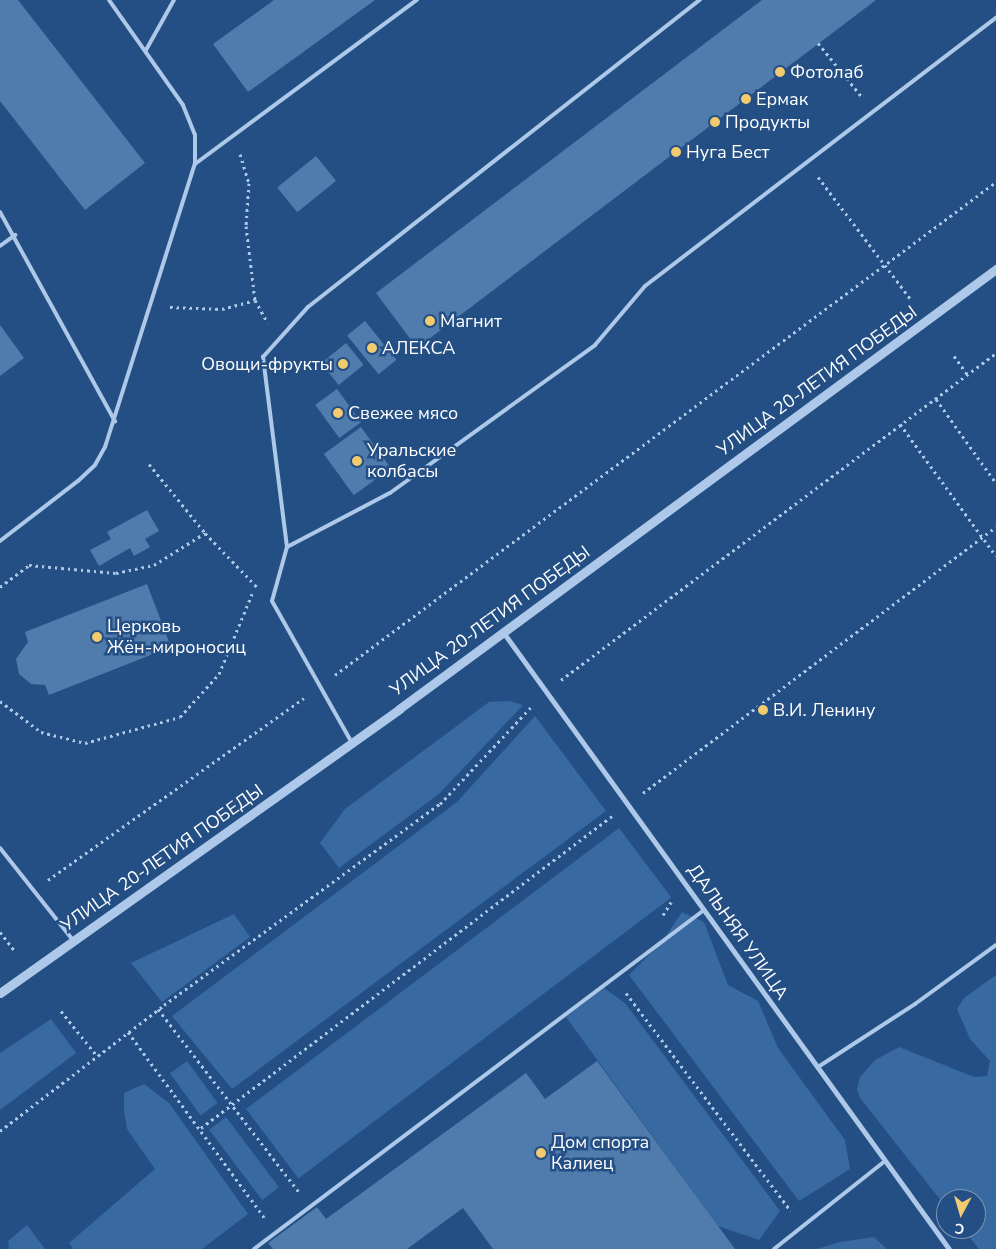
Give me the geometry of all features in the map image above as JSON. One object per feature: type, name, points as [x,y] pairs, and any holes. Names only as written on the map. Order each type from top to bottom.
[{"type":"street","name":"УЛИЦА 20-ЛЕТИЯ ПОБЕДЫ","points":[[0,993],[352,743],[996,269]]},
{"type":"street","name":"ДАЛЬНЯЯ УЛИЦА","points":[[503,632],[630,803],[704,910],[949,1249]]},
{"type":"lane","points":[[0,541],[95,465],[115,421],[195,164],[195,135],[183,105],[109,0]]},
{"type":"lane","points":[[146,50],[174,0]]},
{"type":"lane","points":[[195,164],[417,0]]},
{"type":"lane","points":[[352,743],[272,601],[287,547],[263,357],[308,307],[700,0]]},
{"type":"lane","points":[[287,547],[390,493],[595,345],[645,286],[996,18]]},
{"type":"lane","points":[[0,212],[15,235],[115,421]]},
{"type":"lane","points":[[0,246],[15,235]]},
{"type":"lane","points":[[0,848],[74,940]]},
{"type":"lane","points":[[254,1249],[704,910]]},
{"type":"lane","points":[[818,1067],[915,1004],[996,944]]},
{"type":"lane","points":[[774,1249],[886,1161]]},
{"type":"path","points":[[818,44],[873,112]]},
{"type":"path","points":[[230,138],[240,153],[249,183],[246,226],[255,300],[277,341]]},
{"type":"path","points":[[807,162],[910,298]]},
{"type":"path","points":[[35,890],[320,686],[996,182]]},
{"type":"path","points":[[151,306],[222,309],[255,300]]},
{"type":"path","points":[[0,1130],[158,1009],[440,804],[547,690],[996,353]]},
{"type":"path","points":[[954,356],[968,375]]},
{"type":"path","points":[[936,399],[996,483]]},
{"type":"path","points":[[900,424],[996,556]]},
{"type":"path","points":[[149,464],[205,533],[272,601]]},
{"type":"path","points":[[201,1128],[996,527]]},
{"type":"path","points":[[0,588],[29,564],[75,566],[116,573],[154,565],[205,533]]},
{"type":"path","points":[[0,701],[40,732],[86,743],[180,717],[219,674],[256,585]]},
{"type":"path","points":[[0,932],[14,950]]},
{"type":"path","points":[[614,978],[802,1226]]},
{"type":"path","points":[[158,1009],[301,1196]]},
{"type":"path","points":[[62,1011],[97,1056]]},
{"type":"path","points":[[128,1032],[201,1128],[268,1222]]},
{"type":"shaded area","points":[[509,701],[523,705],[439,794],[339,868],[320,843],[345,809],[489,702]]},
{"type":"shaded area","points":[[535,716],[606,811],[232,1089],[172,1016],[457,802]]},
{"type":"shaded area","points":[[619,828],[671,897],[298,1179],[246,1109]]},
{"type":"shaded area","points":[[682,912],[704,922],[728,985],[758,1001],[778,1048],[845,1140],[850,1169],[799,1201],[629,975],[662,942]]},
{"type":"shaded area","points":[[234,914],[250,937],[162,1002],[131,963]]},
{"type":"shaded area","points":[[996,975],[996,1249],[979,1249],[971,1239],[986,1239],[986,1189],[936,1189],[936,1194],[860,1098],[857,1089],[860,1077],[875,1060],[899,1047],[974,1077],[987,1076],[990,1061],[970,1039],[957,1009],[964,998]]},
{"type":"shaded area","points":[[604,988],[625,1003],[780,1211],[759,1240],[718,1226],[566,1017]]},
{"type":"shaded area","points":[[51,1019],[76,1053],[0,1110],[0,1053]]},
{"type":"shaded area","points":[[187,1061],[218,1103],[201,1115],[170,1073]]},
{"type":"shaded area","points":[[144,1084],[169,1103],[248,1214],[202,1249],[73,1249],[69,1243],[155,1169],[127,1129],[124,1111],[124,1093]]},
{"type":"shaded area","points":[[226,1117],[279,1187],[262,1200],[209,1130]]},
{"type":"shaded area","points":[[27,1225],[45,1249],[9,1249],[8,1241]]},
{"type":"shaded area","points":[[874,1237],[887,1249],[817,1249],[840,1242]]},
{"type":"building","points":[[0,0],[18,0],[145,163],[85,210],[0,101]]},
{"type":"building","points":[[274,0],[375,0],[248,92],[213,44]]},
{"type":"building","points":[[762,0],[876,0],[417,348],[376,293]]},
{"type":"building","points":[[316,156],[336,181],[297,212],[277,187]]},
{"type":"building","name":"АЛЕКСА","points":[[365,321],[396,360],[379,374],[347,335]]},
{"type":"building","points":[[0,325],[24,358],[0,376]]},
{"type":"building","name":"Овощи-фрукты","points":[[346,343],[364,365],[339,385],[321,363]]},
{"type":"building","name":"Свежее мясо","points":[[337,389],[361,422],[339,438],[315,405]]},
{"type":"building","name":"Уральские колбасы","points":[[361,427],[391,468],[354,495],[324,454]]},
{"type":"building","points":[[147,510],[159,531],[145,539],[150,547],[134,556],[130,548],[99,566],[90,550],[111,539],[107,532]]},
{"type":"building","name":"Церковь Жён-мироносиц","points":[[147,584],[171,647],[49,695],[45,685],[31,684],[19,674],[16,659],[28,642],[25,632]]},
{"type":"building","name":"Дом спорта Калиец","points":[[597,1061],[735,1249],[493,1249],[463,1208],[407,1249],[273,1249],[268,1243],[317,1207],[326,1219],[526,1073],[545,1099]]},
{"type":"place","name":"Фотолаб","points":[[780,72]]},
{"type":"place","name":"Ермак","points":[[746,99]]},
{"type":"place","name":"Продукты","points":[[715,122]]},
{"type":"place","name":"Нуга Бест","points":[[676,152]]},
{"type":"place","name":"Магнит","points":[[430,321]]},
{"type":"place","name":"АЛЕКСА","points":[[372,348]]},
{"type":"place","name":"Овощи-фрукты","points":[[343,364]]},
{"type":"place","name":"Свежее мясо","points":[[338,413]]},
{"type":"place","name":"Уральские колбасы","points":[[357,461]]},
{"type":"place","name":"Церковь Жён-мироносиц","points":[[97,637]]},
{"type":"place","name":"В.И. Ленину","points":[[763,710]]},
{"type":"place","name":"Дом спорта Калиец","points":[[541,1153]]}]
